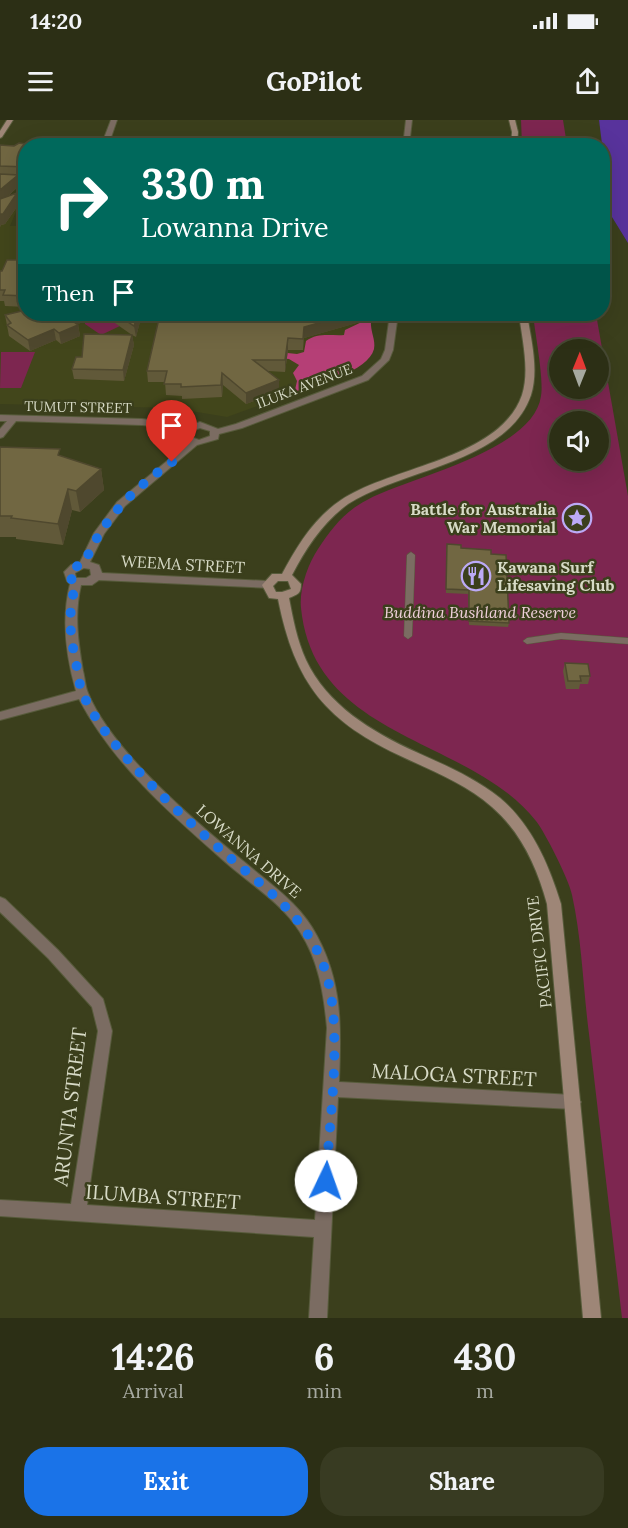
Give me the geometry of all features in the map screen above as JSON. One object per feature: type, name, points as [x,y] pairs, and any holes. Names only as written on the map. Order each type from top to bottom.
[{"type":"street","points":[[0,136],[10,120]]},
{"type":"street","points":[[107,138],[114,120]]},
{"type":"street","points":[[407,138],[409,120]]},
{"type":"street","points":[[512,120],[515,138]]},
{"type":"street","name":"ILUKA AVENUE","points":[[194,443],[212,440],[216,432],[239,426],[365,378],[385,360],[393,321]]},
{"type":"street","points":[[286,577],[311,533],[346,501],[388,479],[459,455],[498,433],[518,413],[527,393],[523,321]]},
{"type":"street","name":"TUMUT STREET","points":[[0,418],[142,422],[190,427],[206,425],[216,432]]},
{"type":"street","points":[[0,435],[14,419]]},
{"type":"street","points":[[84,564],[99,533],[120,504],[194,443],[185,437],[185,432],[190,427]]},
{"type":"street","points":[[84,564],[95,567],[97,576],[88,582],[76,583],[70,578],[69,572],[84,564]]},
{"type":"street","name":"WEEMA STREET","points":[[97,576],[267,585]]},
{"type":"street","points":[[286,577],[294,581],[297,587],[292,594],[283,596],[269,592],[267,585],[272,579],[286,577]]},
{"type":"street","name":"LOWANNA DRIVE","points":[[76,583],[71,600],[69,628],[82,694],[100,722],[128,758],[183,817],[295,914],[312,939],[322,962],[332,997],[332,1089],[318,1318]]},
{"type":"street","name":"PACIFIC DRIVE","points":[[283,596],[294,643],[303,665],[327,699],[357,725],[388,745],[453,774],[481,792],[507,814],[535,853],[554,904],[592,1318]]},
{"type":"street","points":[[0,716],[82,694]]},
{"type":"street","name":"ARUNTA STREET","points":[[0,903],[53,954],[98,1004],[105,1031],[78,1211]]},
{"type":"street","name":"MALOGA STREET","points":[[332,1089],[573,1102]]},
{"type":"street","name":"ILUMBA STREET","points":[[0,1208],[78,1211],[323,1229]]},
{"type":"lane","points":[[0,180],[18,181]]},
{"type":"lane","points":[[408,636],[411,555]]},
{"type":"lane","points":[[527,641],[561,636],[628,640]]},
{"type":"shaded area","points":[[599,120],[628,120],[628,243],[610,211],[610,138],[601,138]]},
{"type":"shaded area","points":[[0,208],[17,209],[10,226],[18,226],[18,321],[371,321],[370,329],[374,349],[367,361],[353,371],[227,417],[173,408],[0,404]]},
{"type":"shaded area","points":[[364,321],[371,321],[374,349],[370,357],[352,371],[341,376],[298,391],[295,390],[297,381],[293,373],[299,365],[289,359],[276,358],[278,352],[297,354],[304,352],[306,341],[311,338],[320,335],[344,335],[345,330]]},
{"type":"green space","points":[[521,120],[563,120],[566,138],[522,138]]},
{"type":"green space","points":[[113,321],[120,326],[101,335],[85,322]]},
{"type":"green space","name":"Buddina Bushland Reserve","points":[[534,321],[597,321],[600,339],[549,339],[549,399],[609,399],[609,388],[628,496],[628,1318],[622,1318],[578,929],[572,895],[562,869],[536,821],[507,793],[473,771],[364,711],[334,685],[312,652],[301,608],[303,585],[314,555],[345,515],[367,500],[467,460],[516,433],[533,416],[542,388]]},
{"type":"green space","points":[[1,352],[35,352],[21,388],[0,388]]},
{"type":"building","points":[[18,144],[18,167],[0,166],[0,145],[14,146]]},
{"type":"building","points":[[0,174],[18,175],[0,190]]},
{"type":"building","points":[[17,193],[3,214],[0,214],[0,199]]},
{"type":"building","points":[[7,260],[18,260],[18,296],[3,295],[5,290],[0,290],[0,271]]},
{"type":"building","points":[[18,312],[18,321],[72,321],[78,325],[59,333],[54,329],[28,340],[7,325],[11,323],[5,315]]},
{"type":"building","points":[[126,321],[136,321],[134,326]]},
{"type":"building","points":[[158,321],[325,321],[304,327],[303,339],[288,338],[285,360],[253,360],[279,380],[246,393],[222,373],[221,385],[181,387],[181,384],[164,384],[167,371],[147,371]]},
{"type":"building","points":[[84,334],[132,335],[123,370],[72,369],[76,357],[82,357]]},
{"type":"building","points":[[0,447],[60,449],[58,455],[101,469],[76,491],[68,489],[58,524],[0,516]]},
{"type":"building","name":"Kawana Surf Lifesaving Club","points":[[447,544],[461,545],[461,548],[491,550],[491,554],[506,555],[509,623],[469,621],[469,590],[446,589]]},
{"type":"building","points":[[565,663],[588,664],[590,676],[580,676],[581,681],[568,681]]},
{"type":"place","name":"Battle for Australia War Memorial","points":[[577,518]]},
{"type":"place","name":"Kawana Surf Lifesaving Club","points":[[476,576]]},
{"type":"route","points":[[172,462],[138,487],[120,504],[103,525],[84,564],[69,572],[70,578],[76,583],[71,600],[69,628],[82,694],[128,758],[183,817],[295,914],[312,939],[322,962],[332,997],[334,1028],[326,1181]]}]
